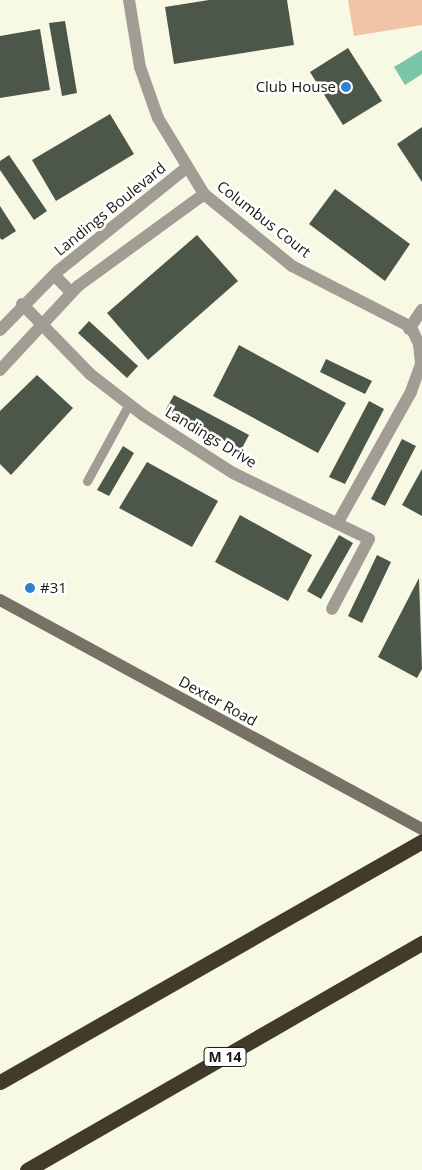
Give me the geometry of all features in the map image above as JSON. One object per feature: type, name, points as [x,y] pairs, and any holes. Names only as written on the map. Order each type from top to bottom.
[{"type":"highway","points":[[0,1082],[422,841]]},
{"type":"highway","name":"M 14","points":[[27,1170],[422,942]]},
{"type":"main road","name":"Dexter Road","points":[[0,600],[422,829]]},
{"type":"street","name":"Columbus Court","points":[[129,0],[140,68],[158,118],[186,168],[204,194],[292,266],[409,329]]},
{"type":"street","name":"Landings Boulevard","points":[[0,330],[22,304],[54,275],[186,168]]},
{"type":"street","points":[[0,370],[41,323],[72,293],[204,194]]},
{"type":"street","name":"Landings Boulevard","points":[[54,275],[72,293]]},
{"type":"street","points":[[22,304],[41,323]]},
{"type":"street","points":[[338,522],[411,392],[420,364],[419,344],[409,329],[422,310]]},
{"type":"street","name":"Landings Drive","points":[[41,323],[90,374],[129,404],[233,473],[338,522],[369,539],[332,609]]},
{"type":"lane","points":[[87,481],[129,404]]},
{"type":"shaded area","points":[[348,0],[422,0],[422,25],[354,36]]},
{"type":"shaded area","points":[[422,50],[422,74],[405,85],[394,67]]},
{"type":"building","points":[[209,0],[287,0],[294,45],[174,64],[165,7]]},
{"type":"building","points":[[65,21],[77,93],[62,96],[49,23]]},
{"type":"building","points":[[40,29],[50,90],[0,98],[0,36]]},
{"type":"building","name":"Club House","points":[[348,48],[382,101],[343,125],[310,72]]},
{"type":"building","points":[[110,114],[134,154],[56,201],[32,160]]},
{"type":"building","points":[[422,127],[422,182],[397,144]]},
{"type":"building","points":[[9,155],[47,211],[34,220],[0,170],[0,161]]},
{"type":"building","points":[[335,189],[410,244],[385,281],[309,224]]},
{"type":"building","points":[[0,206],[16,231],[2,240],[0,238]]},
{"type":"building","points":[[197,235],[238,281],[148,360],[107,313]]},
{"type":"building","points":[[89,321],[138,366],[127,378],[78,333]]},
{"type":"building","points":[[239,345],[346,403],[318,453],[213,396]]},
{"type":"building","points":[[326,359],[372,381],[365,394],[320,372]]},
{"type":"building","points":[[37,375],[73,408],[11,475],[0,464],[0,411]]},
{"type":"building","points":[[174,395],[249,435],[241,450],[166,409]]},
{"type":"building","points":[[369,401],[384,409],[345,484],[329,477]]},
{"type":"building","points":[[402,439],[416,446],[385,506],[371,499]]},
{"type":"building","points":[[123,446],[134,453],[109,496],[97,490]]},
{"type":"building","points":[[147,462],[218,501],[192,547],[119,508]]},
{"type":"building","points":[[422,469],[422,516],[402,505]]},
{"type":"building","points":[[240,515],[312,555],[288,601],[215,562]]},
{"type":"building","points":[[339,535],[353,543],[321,599],[307,591]]},
{"type":"building","points":[[377,555],[391,562],[362,623],[348,616]]},
{"type":"building","points":[[419,578],[422,669],[417,678],[378,657]]},
{"type":"place","name":"Club House","points":[[346,87]]},
{"type":"place","name":"#31","points":[[30,588]]}]
